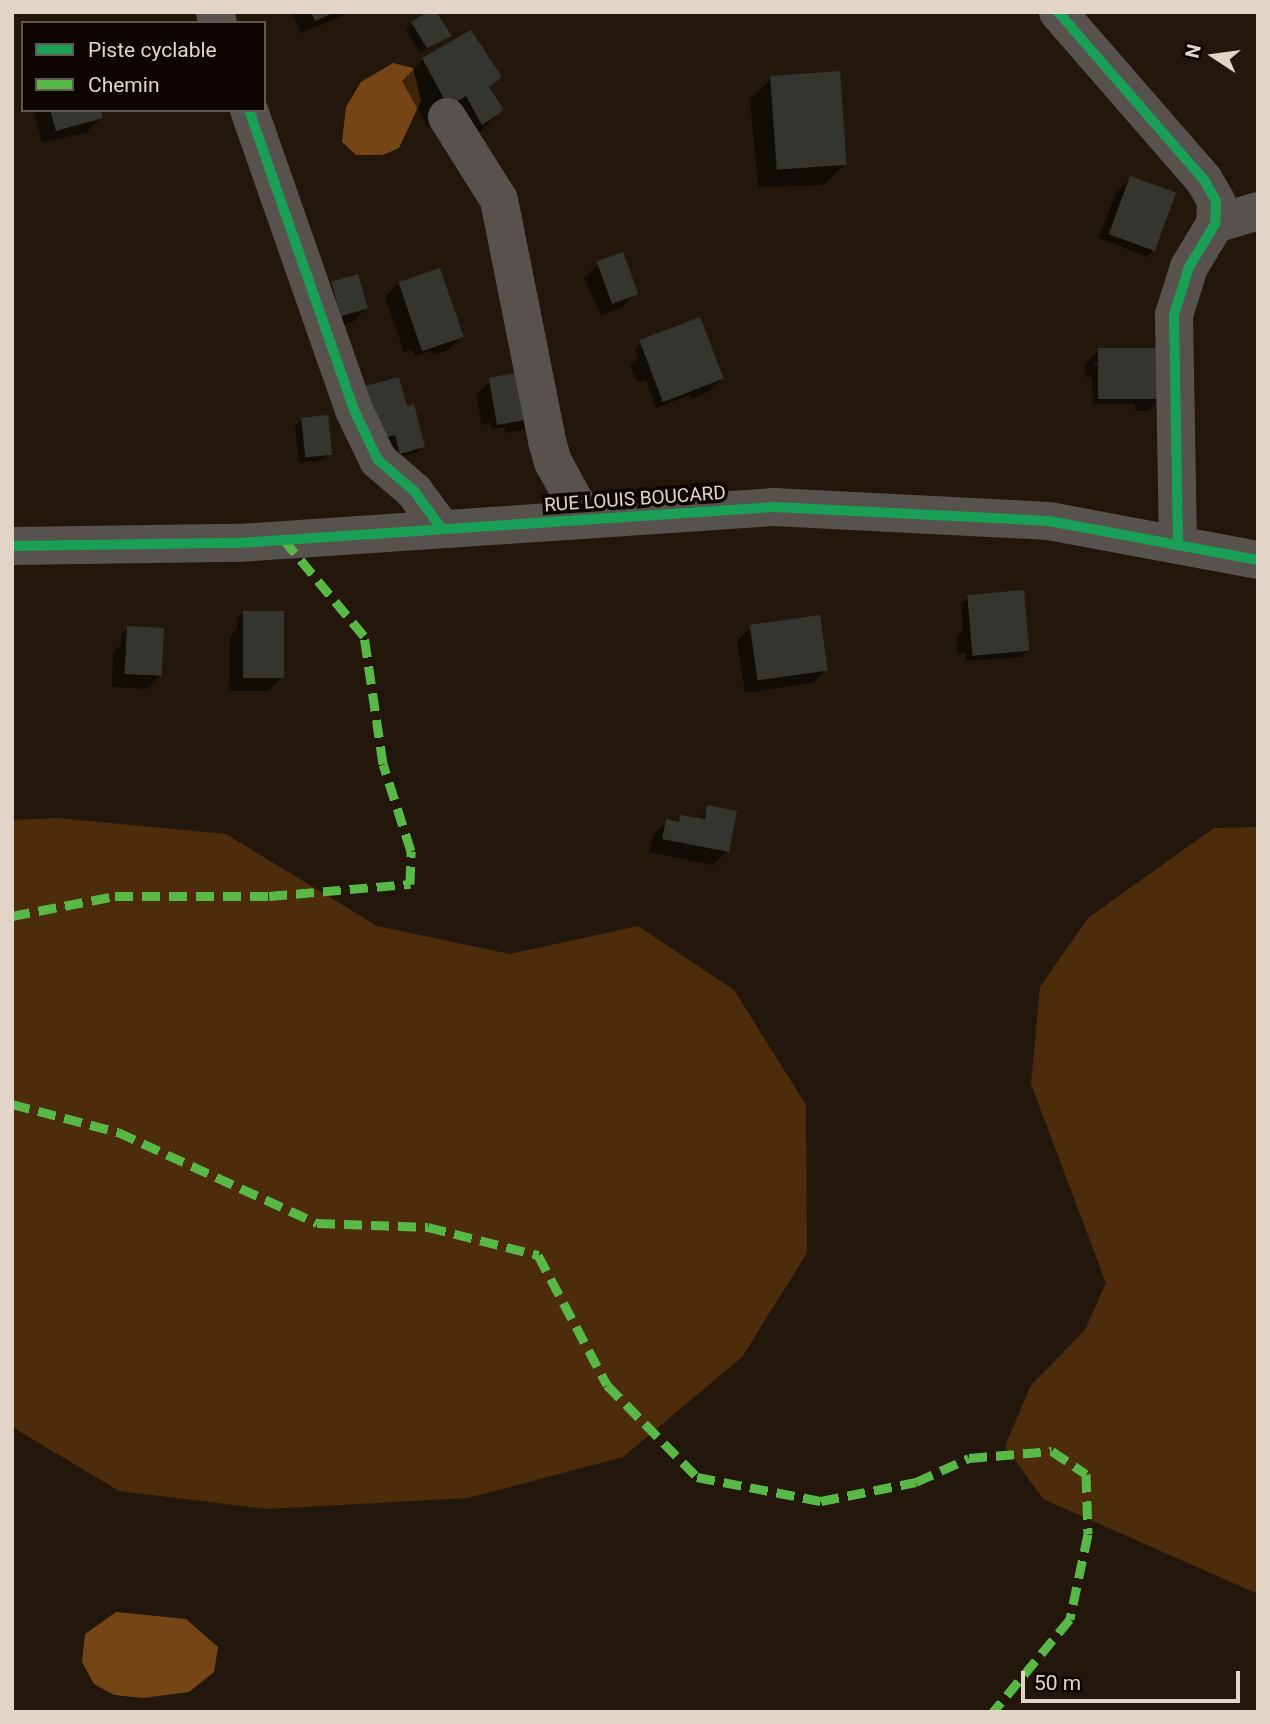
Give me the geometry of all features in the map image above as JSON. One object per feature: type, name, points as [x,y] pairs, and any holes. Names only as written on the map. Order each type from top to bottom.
[{"type":"street","points":[[1058,12],[1204,180],[1216,201],[1215,224],[1189,267],[1174,315],[1178,545]]},
{"type":"street","points":[[250,112],[355,410],[378,460],[414,491],[442,529]]},
{"type":"street","points":[[447,117],[499,200],[547,440],[553,462],[585,520]]},
{"type":"street","points":[[1215,224],[1258,211]]},
{"type":"street","name":"RUE LOUIS BOUCARD","points":[[12,546],[238,543],[774,507],[1049,521],[1258,560]]},
{"type":"shaded area","points":[[393,63],[413,68],[421,101],[399,148],[383,155],[356,155],[342,142],[346,107],[361,82]]},
{"type":"shaded area","points":[[58,818],[226,834],[377,926],[510,954],[638,926],[734,990],[806,1105],[807,1253],[742,1357],[623,1457],[468,1498],[267,1509],[119,1491],[12,1427],[12,820]]},
{"type":"shaded area","points":[[1258,827],[1258,1594],[1043,1499],[1005,1446],[1031,1385],[1085,1330],[1106,1283],[1031,1084],[1040,987],[1088,918],[1214,828]]},
{"type":"shaded area","points":[[116,1612],[186,1619],[218,1647],[214,1672],[189,1692],[143,1698],[114,1695],[94,1684],[82,1662],[85,1634]]},
{"type":"building","points":[[311,12],[335,12],[315,21]]},
{"type":"building","points":[[427,12],[436,12],[452,36],[427,48],[411,22]]},
{"type":"building","points":[[471,30],[502,77],[489,87],[504,110],[482,125],[466,96],[448,106],[422,58]]},
{"type":"building","points":[[840,71],[847,165],[777,170],[770,76]]},
{"type":"building","points":[[51,112],[102,112],[103,118],[56,131]]},
{"type":"building","points":[[1130,176],[1176,193],[1155,251],[1109,234]]},
{"type":"building","points":[[623,252],[638,294],[612,304],[597,262]]},
{"type":"building","points":[[440,268],[464,337],[422,351],[398,282]]},
{"type":"building","points":[[358,274],[368,309],[341,316],[331,282]]},
{"type":"building","points":[[700,317],[724,379],[663,402],[639,340]]},
{"type":"building","points":[[1098,348],[1162,348],[1162,399],[1098,399]]},
{"type":"building","points":[[538,369],[546,416],[497,425],[489,378]]},
{"type":"building","points":[[399,377],[407,406],[414,404],[425,447],[400,454],[395,435],[379,439],[365,386]]},
{"type":"building","points":[[328,415],[332,455],[305,458],[301,418]]},
{"type":"building","points":[[1024,590],[1029,651],[973,656],[967,595]]},
{"type":"building","points":[[243,611],[284,611],[284,678],[243,678]]},
{"type":"building","points":[[820,615],[828,670],[757,680],[750,625]]},
{"type":"building","points":[[127,626],[164,628],[161,676],[124,674]]},
{"type":"building","points":[[707,805],[737,811],[729,852],[662,839],[666,819],[679,822],[680,815],[705,819]]},
{"type":"marked path","points":[[12,916],[115,896],[269,896],[410,884],[411,851],[383,764],[364,636],[284,540]]},
{"type":"marked path","points":[[12,1104],[118,1132],[317,1223],[428,1227],[538,1255],[607,1385],[697,1477],[821,1501],[916,1482],[969,1458],[1052,1451],[1086,1474],[1088,1534],[1070,1619],[993,1712]]},
{"type":"cycle path","points":[[1058,12],[1204,180],[1216,201],[1215,224],[1189,267],[1174,315],[1178,545]]},
{"type":"cycle path","points":[[250,112],[354,410],[378,460],[414,491],[442,529]]},
{"type":"cycle path","points":[[12,546],[238,543],[774,507],[1049,521],[1258,560]]}]
